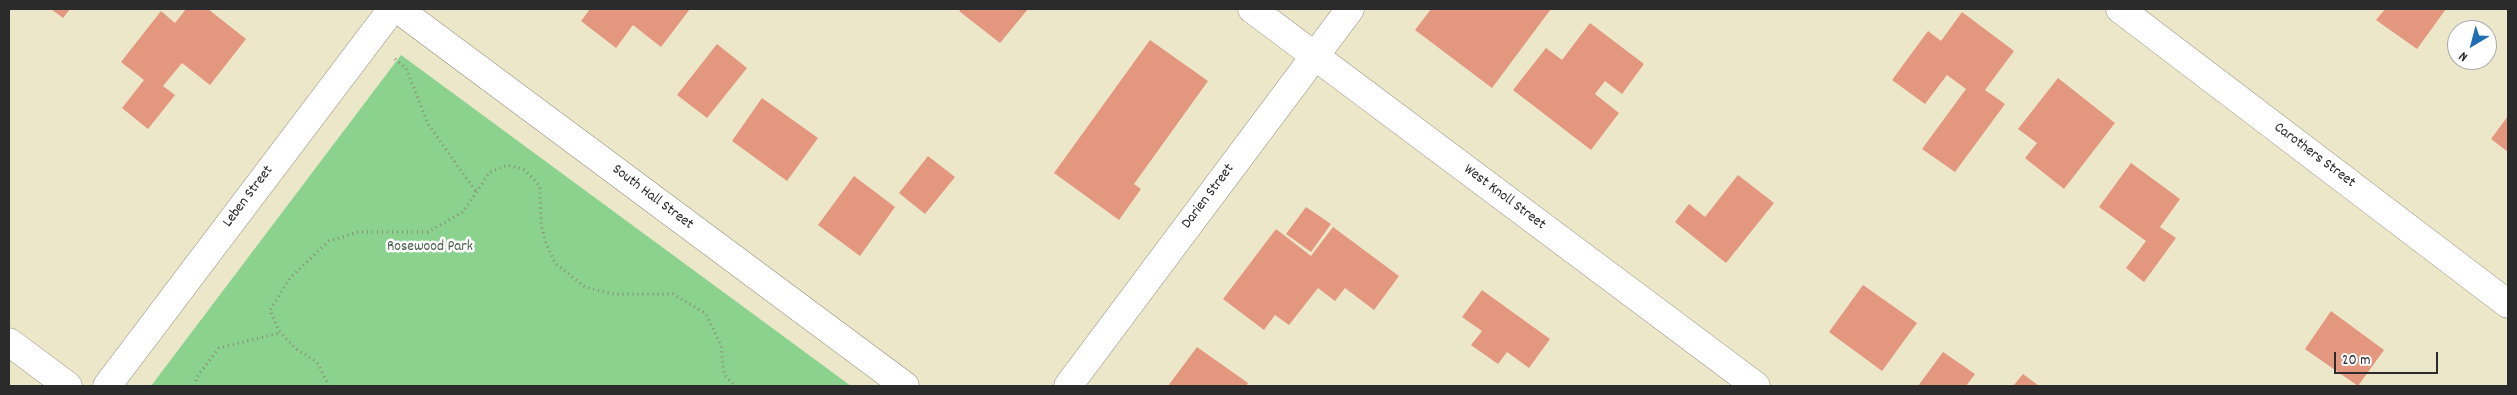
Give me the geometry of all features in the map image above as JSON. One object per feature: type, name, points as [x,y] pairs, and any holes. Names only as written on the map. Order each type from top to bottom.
[{"type":"street","name":"Leben Street","points":[[107,386],[367,38],[392,9]]},
{"type":"street","name":"South Hall Street","points":[[398,9],[906,386]]},
{"type":"street","name":"West Knoll Street","points":[[1252,9],[1756,386]]},
{"type":"street","name":"Darien Street","points":[[1068,386],[1350,9]]},
{"type":"street","name":"Carothers Street","points":[[2120,9],[2508,304]]},
{"type":"street","points":[[9,342],[68,386]]},
{"type":"path","points":[[367,38],[406,68],[428,124],[477,193]]},
{"type":"path","points":[[329,386],[317,362],[296,349],[280,333],[270,310],[290,278],[329,240],[358,232],[428,232],[463,212],[490,172],[508,165],[525,170],[540,186],[541,225],[546,243],[555,263],[585,287],[612,294],[674,294],[706,314],[721,345],[724,374],[734,386]]},
{"type":"path","points":[[196,386],[196,378],[219,348],[280,333]]},
{"type":"green space","name":"Rosewood Park","points":[[401,55],[851,386],[151,386]]},
{"type":"building","points":[[51,9],[70,9],[63,18]]},
{"type":"building","points":[[186,9],[208,9],[246,39],[210,85],[182,63],[163,86],[175,95],[148,129],[122,108],[144,80],[121,62],[161,11],[175,23]]},
{"type":"building","points":[[590,9],[690,9],[661,47],[633,25],[616,48],[581,21]]},
{"type":"building","points":[[961,9],[1028,9],[1000,43],[959,11]]},
{"type":"building","points":[[1431,9],[1551,9],[1492,88],[1415,30]]},
{"type":"building","points":[[2385,9],[2446,9],[2417,49],[2376,20]]},
{"type":"building","points":[[1962,12],[2014,51],[1985,90],[2005,104],[1955,172],[1922,149],[1966,89],[1947,75],[1925,104],[1892,80],[1928,31],[1941,41]]},
{"type":"building","points":[[1590,23],[1644,64],[1622,94],[1605,81],[1595,94],[1619,113],[1591,150],[1513,90],[1546,48],[1562,60]]},
{"type":"building","points":[[1150,40],[1208,81],[1134,184],[1141,189],[1119,220],[1054,173]]},
{"type":"building","points":[[717,44],[747,68],[707,118],[677,95]]},
{"type":"building","points":[[2058,78],[2115,123],[2064,189],[2025,158],[2037,143],[2018,129]]},
{"type":"building","points":[[762,98],[818,138],[787,181],[732,141]]},
{"type":"building","points":[[2508,116],[2508,152],[2491,139]]},
{"type":"building","points":[[928,156],[955,177],[925,214],[899,193]]},
{"type":"building","points":[[2131,163],[2180,199],[2160,227],[2176,238],[2144,282],[2126,268],[2146,241],[2099,207]]},
{"type":"building","points":[[1738,175],[1774,203],[1726,263],[1675,222],[1689,204],[1705,217]]},
{"type":"building","points":[[854,176],[895,207],[860,256],[818,225]]},
{"type":"building","points":[[1306,207],[1331,224],[1311,252],[1286,234]]},
{"type":"building","points":[[1333,227],[1399,276],[1374,310],[1345,288],[1335,301],[1318,288],[1289,325],[1275,315],[1264,330],[1223,299],[1276,229],[1311,256]]},
{"type":"building","points":[[1863,285],[1917,323],[1882,371],[1829,332]]},
{"type":"building","points":[[1482,290],[1550,339],[1529,368],[1507,352],[1498,364],[1471,345],[1482,331],[1462,317]]},
{"type":"building","points":[[2331,311],[2384,350],[2358,386],[2305,349]]},
{"type":"building","points":[[1197,347],[1248,383],[1246,386],[1168,386]]},
{"type":"building","points":[[1943,352],[1975,374],[1966,386],[1918,386]]},
{"type":"building","points":[[2023,374],[2039,386],[2013,386]]}]
